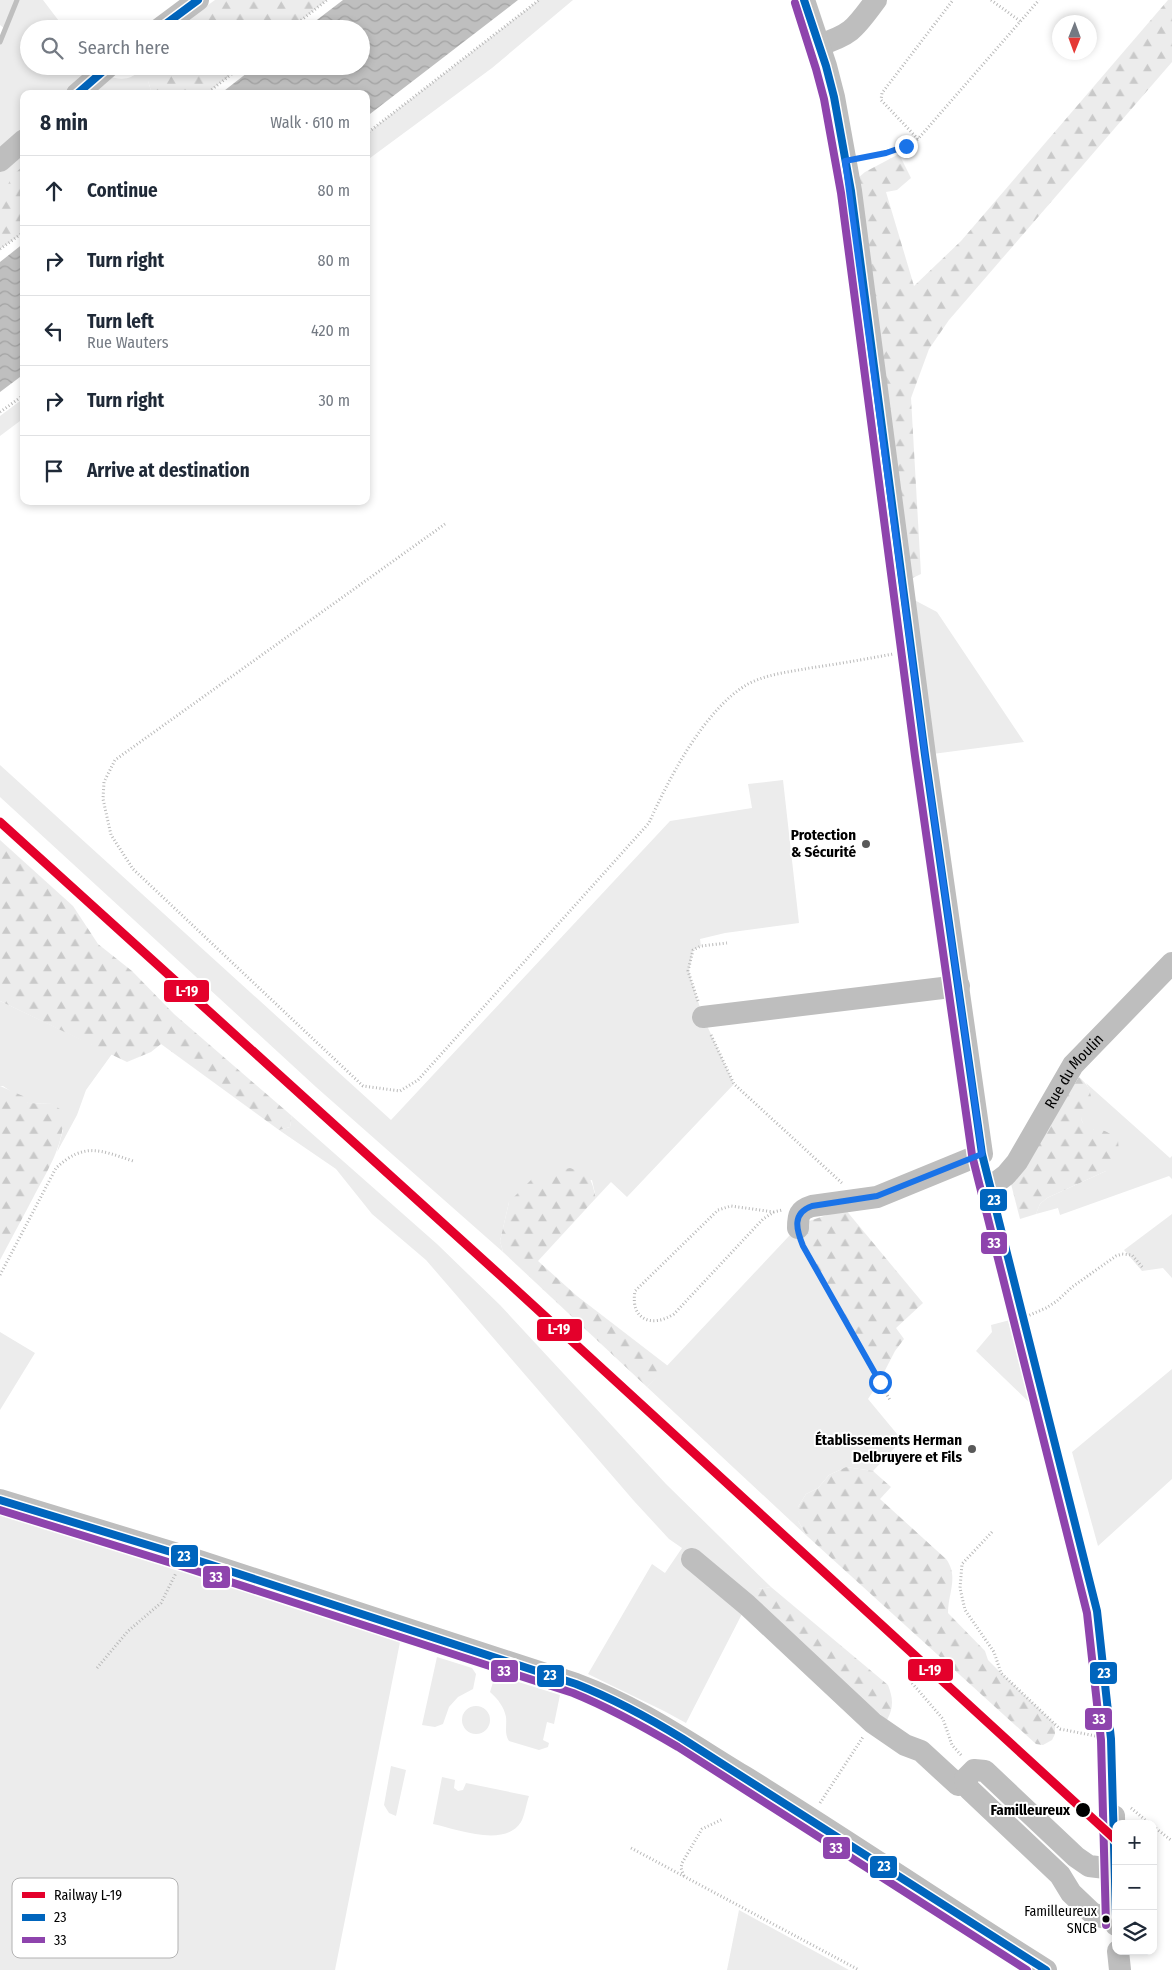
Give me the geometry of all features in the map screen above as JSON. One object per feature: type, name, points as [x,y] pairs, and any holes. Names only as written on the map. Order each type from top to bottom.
[{"type":"street","points":[[171,20],[198,0]]},
{"type":"street","points":[[798,1228],[798,1215],[804,1209],[812,1206],[877,1196],[894,1191],[982,1154],[911,651],[845,161],[834,97],[804,0]]},
{"type":"street","points":[[819,45],[837,39],[854,29],[876,0]]},
{"type":"street","points":[[81,90],[98,75]]},
{"type":"street","points":[[0,160],[20,143]]},
{"type":"street","name":"Rue du Moulin","points":[[989,1188],[1006,1175],[1016,1162],[1073,1066],[1172,963]]},
{"type":"street","points":[[702,1017],[959,986]]},
{"type":"street","points":[[0,1500],[184,1556],[608,1696],[643,1714],[810,1818],[1046,1970]]},
{"type":"street","points":[[692,1559],[747,1606],[873,1723],[905,1745],[921,1750],[966,1777],[985,1772],[1076,1857],[1089,1866],[1112,1868]]},
{"type":"street","points":[[966,1777],[969,1789],[1060,1875],[1071,1893],[1092,1913],[1112,1920]]},
{"type":"street","points":[[1071,1893],[1075,1874],[1089,1866]]},
{"type":"street","points":[[1118,1955],[1120,1970]]},
{"type":"path","points":[[301,20],[327,0]]},
{"type":"path","points":[[370,131],[539,0]]},
{"type":"path","points":[[918,139],[881,100],[882,93],[953,0]]},
{"type":"path","points":[[991,0],[1020,21]]},
{"type":"path","points":[[845,161],[886,153],[906,146],[918,139],[1039,0]]},
{"type":"path","points":[[211,90],[230,75]]},
{"type":"path","points":[[0,249],[20,235]]},
{"type":"path","points":[[0,412],[20,398]]},
{"type":"path","points":[[445,524],[115,760],[104,782],[103,799],[111,835],[133,869],[363,1086],[400,1091],[418,1080],[649,823],[667,783],[691,744],[726,701],[748,684],[772,675],[911,651]]},
{"type":"path","points":[[727,943],[701,946],[694,950],[688,971],[702,1017],[734,1084],[860,1199]]},
{"type":"path","points":[[0,1275],[56,1168],[65,1159],[82,1150],[100,1150],[133,1161]]},
{"type":"path","points":[[774,1212],[763,1219],[674,1314],[656,1322],[638,1314],[633,1306],[634,1291],[718,1210],[731,1206],[774,1212],[812,1206]]},
{"type":"path","points":[[798,1228],[803,1246],[890,1400]]},
{"type":"path","points":[[1022,1318],[1057,1301],[1072,1287],[1116,1256],[1122,1254],[1132,1255],[1136,1257],[1143,1268]]},
{"type":"path","points":[[992,1532],[962,1564],[960,1588],[965,1610],[994,1652],[1001,1673],[1060,1729],[1112,1739]]},
{"type":"path","points":[[97,1668],[128,1631],[161,1603],[184,1556]]},
{"type":"path","points":[[912,1683],[943,1719],[966,1777]]},
{"type":"path","points":[[810,1818],[873,1723]]},
{"type":"path","points":[[684,1876],[681,1868],[682,1863],[702,1830],[722,1819]]},
{"type":"path","points":[[1157,1829],[1172,1841]]},
{"type":"path","points":[[631,1848],[859,1970]]},
{"type":"green space","points":[[0,0],[43,0],[58,20],[20,20],[20,75],[106,75],[121,79],[134,75],[148,75],[151,90],[20,90],[20,235],[0,249],[0,42],[5,29],[0,25]]},
{"type":"green space","points":[[215,0],[327,0],[301,20],[187,20]]},
{"type":"green space","points":[[539,0],[573,0],[492,68],[370,158],[370,131]]},
{"type":"green space","points":[[1168,0],[1172,0],[1172,62],[949,320],[929,349],[911,398],[921,574],[902,583],[858,178],[865,172],[899,154],[911,178],[897,190],[886,192],[914,286],[961,241]]},
{"type":"green space","points":[[148,75],[230,75],[211,90],[151,90]]},
{"type":"green space","points":[[20,169],[20,235],[0,249],[0,192],[6,189],[12,176]]},
{"type":"green space","points":[[20,401],[20,421],[0,436],[0,416]]},
{"type":"green space","points":[[903,594],[937,612],[1024,742],[925,755]]},
{"type":"green space","points":[[0,765],[391,1120],[670,821],[752,808],[748,784],[783,780],[799,923],[725,933],[700,939],[701,946],[693,950],[689,971],[703,1017],[734,1084],[627,1197],[611,1182],[596,1198],[592,1180],[509,1202],[500,1241],[503,1252],[316,1087],[0,797]]},
{"type":"green space","points":[[0,840],[73,906],[98,944],[132,971],[174,1014],[292,1116],[290,1127],[279,1130],[161,1044],[151,1052],[127,1062],[0,1001]]},
{"type":"green space","points":[[0,1001],[112,1054],[86,1090],[77,1115],[57,1152],[63,1130],[52,1104],[28,1103],[3,1086],[0,1086]]},
{"type":"green space","points":[[1079,1077],[1088,1088],[1091,1097],[1081,1119],[1083,1123],[1090,1124],[1094,1130],[1107,1132],[1118,1140],[1119,1153],[1106,1171],[1047,1198],[1040,1204],[1036,1214],[1020,1219],[1011,1184]]},
{"type":"green space","points":[[1086,1083],[1170,1158],[1172,1156],[1172,1179],[1169,1176],[1060,1215],[1058,1208],[1036,1214],[1040,1204],[1047,1198],[1106,1171],[1094,1130],[1083,1123],[1081,1119],[1091,1094]]},
{"type":"green space","points":[[0,1086],[23,1096],[28,1103],[52,1104],[63,1111],[63,1123],[59,1145],[44,1178],[0,1260]]},
{"type":"green space","points":[[292,1116],[437,1244],[500,1305],[666,1484],[771,1587],[758,1589],[752,1610],[743,1612],[686,1723],[588,1674],[652,1564],[665,1573],[682,1548],[669,1539],[634,1501],[426,1260],[372,1214],[336,1169],[279,1130],[290,1127]]},
{"type":"green space","points":[[570,1168],[589,1178],[596,1198],[538,1261],[577,1296],[668,1366],[647,1387],[503,1252],[500,1241],[509,1202],[535,1176]]},
{"type":"green space","points":[[845,1209],[923,1303],[896,1328],[904,1339],[895,1351],[879,1382],[799,1237],[806,1222]]},
{"type":"green space","points":[[1172,1214],[1172,1278],[1163,1268],[1142,1271],[1124,1250]]},
{"type":"green space","points":[[790,1235],[799,1237],[879,1382],[868,1399],[902,1440],[873,1471],[846,1467],[829,1475],[818,1488],[806,1494],[798,1507],[798,1521],[807,1536],[647,1387]]},
{"type":"green space","points":[[1010,1320],[1032,1405],[976,1351],[992,1332],[991,1325]]},
{"type":"green space","points":[[0,1332],[35,1353],[0,1410]]},
{"type":"green space","points":[[1172,1369],[1172,1479],[1098,1546],[1072,1452]]},
{"type":"green space","points":[[846,1467],[873,1471],[891,1487],[880,1499],[946,1559],[952,1572],[948,1613],[985,1651],[988,1660],[1055,1724],[1055,1734],[1052,1740],[1043,1745],[1036,1744],[807,1536],[798,1521],[798,1507],[806,1494],[818,1488],[829,1475]]},
{"type":"green space","points":[[0,1500],[403,1627],[335,1970],[0,1970]]},
{"type":"green space","points":[[771,1587],[888,1685],[892,1702],[887,1720],[752,1610],[754,1594],[758,1589]]},
{"type":"green space","points":[[437,1657],[472,1668],[476,1674],[473,1689],[458,1697],[449,1707],[443,1724],[435,1727],[422,1725]]},
{"type":"green space","points":[[499,1676],[560,1695],[554,1724],[547,1722],[543,1740],[549,1743],[548,1747],[539,1750],[509,1741],[504,1710],[490,1692],[494,1679]]},
{"type":"green space","points":[[476,1706],[486,1710],[490,1720],[486,1730],[476,1734],[466,1730],[462,1720],[466,1710]]},
{"type":"green space","points":[[391,1766],[406,1770],[396,1816],[389,1813],[384,1805]]},
{"type":"green space","points":[[442,1777],[455,1780],[454,1788],[458,1791],[463,1790],[466,1783],[529,1796],[521,1822],[514,1830],[504,1834],[492,1835],[480,1835],[433,1824]]},
{"type":"green space","points":[[739,1910],[849,1970],[727,1970]]},
{"type":"water","points":[[343,0],[518,0],[370,114],[370,90],[225,90],[244,75],[370,75],[370,20],[317,20]]},
{"type":"water","points":[[20,246],[20,377],[0,392],[0,262]]},
{"type":"waterway","points":[[0,42],[17,0]]},
{"type":"rail line","name":"L-19","points":[[0,822],[501,1276],[1112,1836]]},
{"type":"transit line","name":"23","points":[[171,20],[198,0]]},
{"type":"transit line","name":"23","points":[[804,0],[826,66],[834,97],[851,191],[925,755],[982,1154],[1097,1611],[1111,1739],[1116,1910]]},
{"type":"transit line","name":"33","points":[[795,3],[824,99],[841,193],[915,756],[972,1155],[1087,1613],[1101,1740],[1106,1925]]},
{"type":"transit line","name":"23","points":[[82,90],[99,75]]},
{"type":"transit line","name":"23","points":[[0,1500],[184,1556],[576,1684],[604,1696],[644,1716],[683,1739],[1046,1970]]},
{"type":"transit line","name":"33","points":[[0,1510],[181,1566],[587,1699],[627,1718],[678,1747],[1027,1970]]},
{"type":"place","name":"Protection & Sécurité","points":[[866,844]]},
{"type":"place","name":"Établissements Herman Delbruyere et Fils","points":[[972,1449]]},
{"type":"place","name":"Familleureux","points":[[1083,1810]]},
{"type":"place","name":"Familleureux SNCB","points":[[1106,1919]]},
{"type":"route","points":[[880,1382],[803,1246],[799,1237],[798,1215],[804,1209],[812,1206],[877,1196],[894,1191],[982,1154],[925,755],[845,161],[886,153],[906,146]]}]
